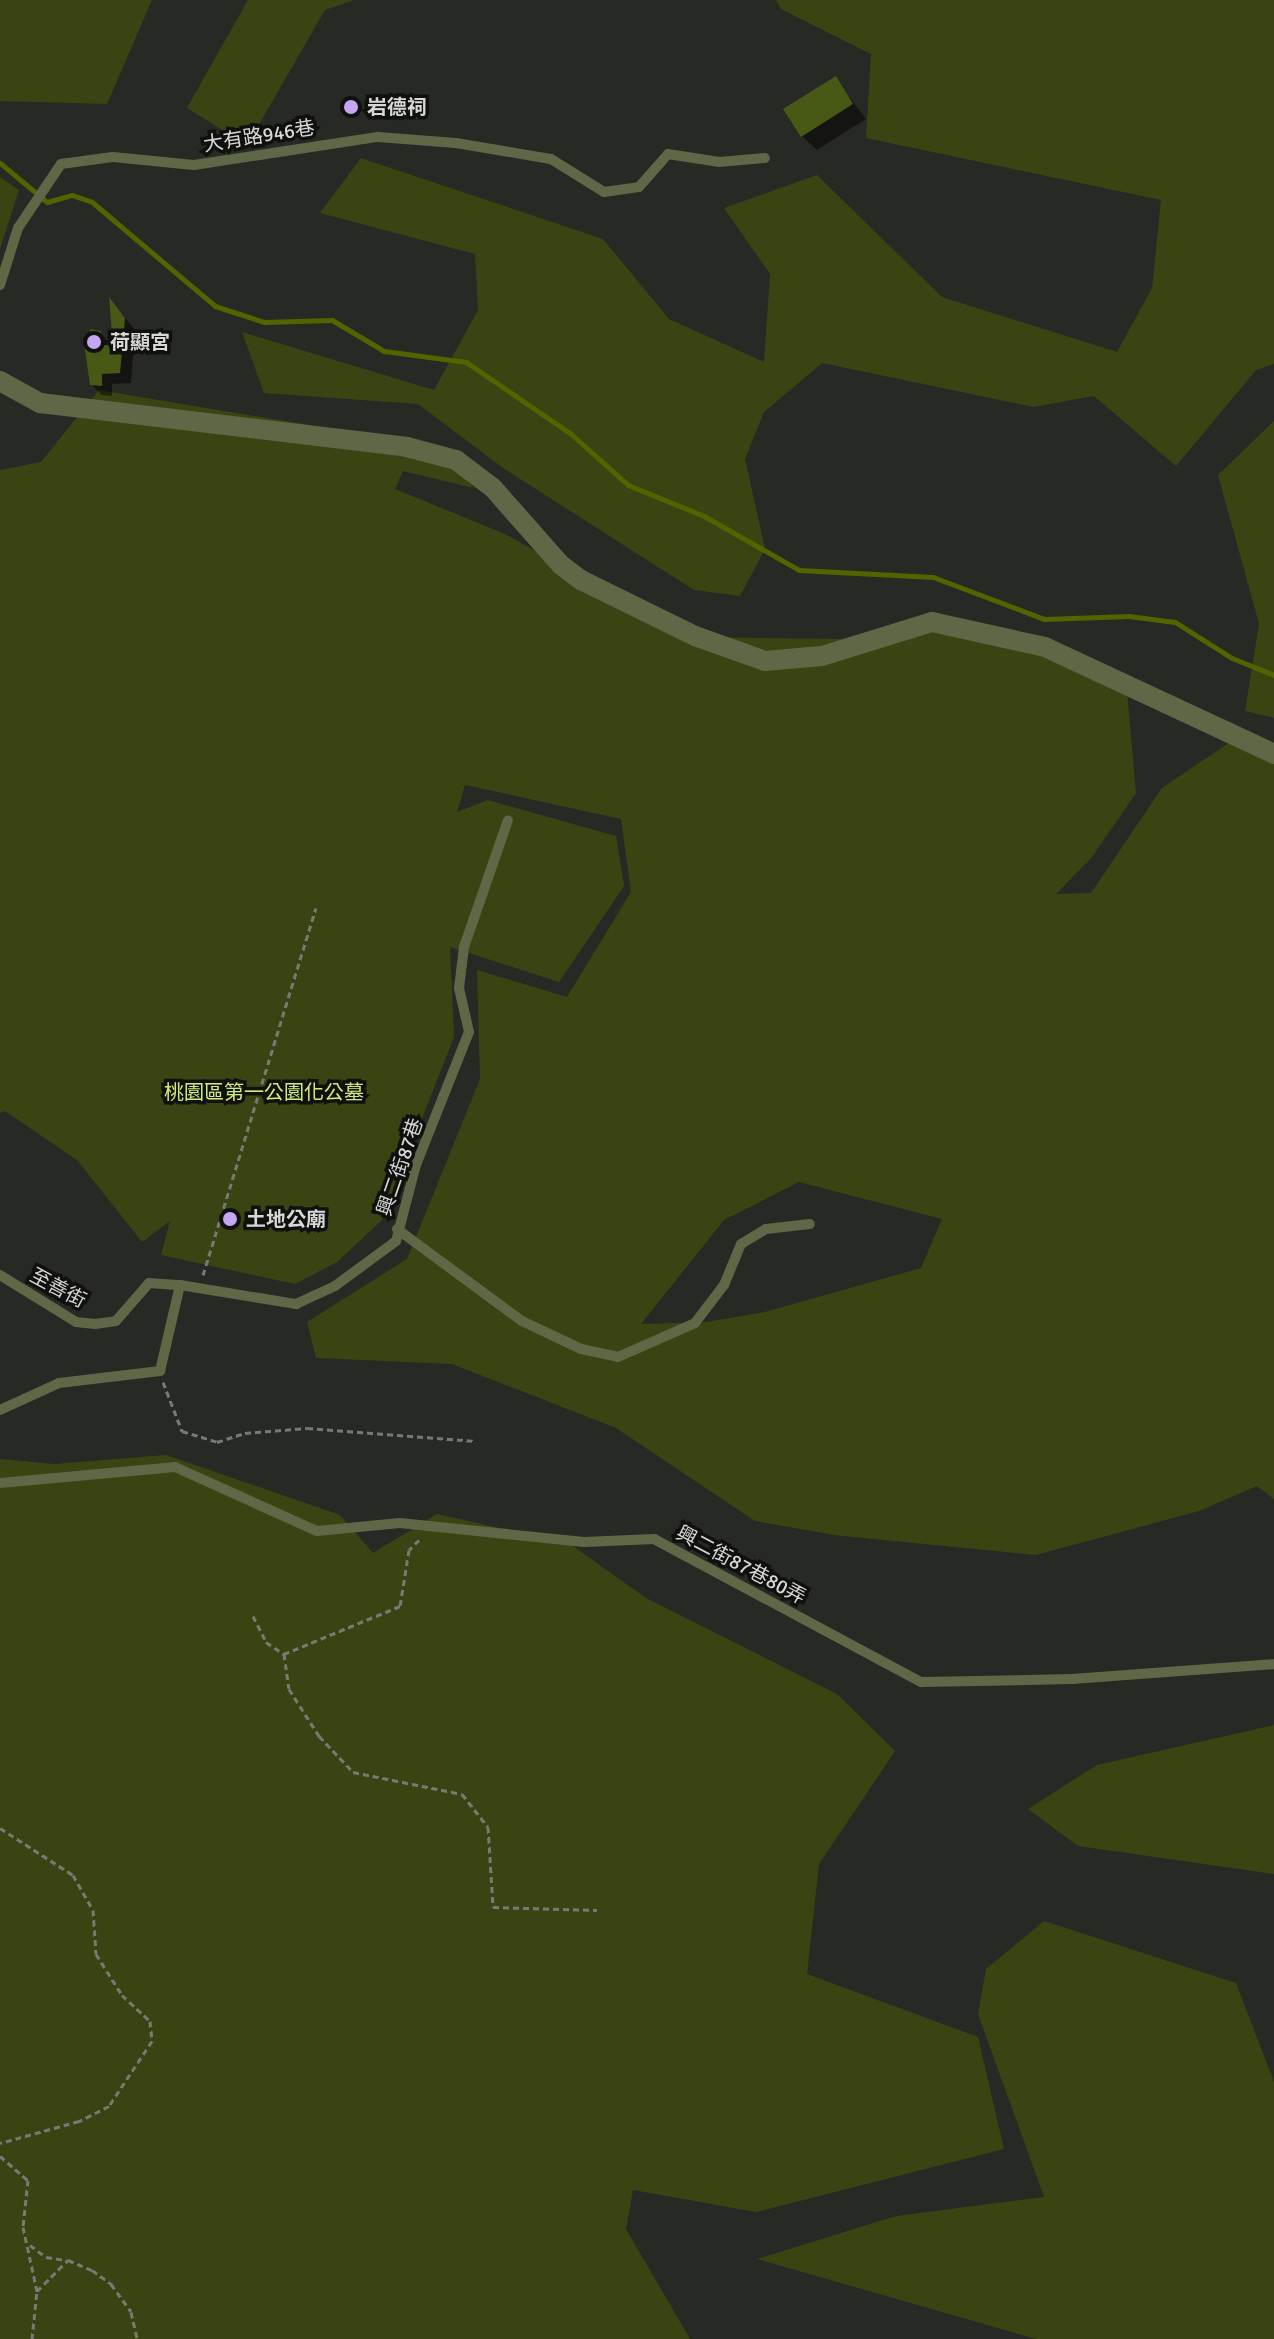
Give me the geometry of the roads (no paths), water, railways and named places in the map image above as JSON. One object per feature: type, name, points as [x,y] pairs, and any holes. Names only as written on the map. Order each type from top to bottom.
[{"type":"street","points":[[0,381],[40,403],[407,447],[456,460],[493,488],[561,565],[581,580],[695,636],[765,661],[822,656],[932,622],[1045,647],[1274,754]]},
{"type":"lane","name":"大有路946巷","points":[[0,285],[18,228],[41,189],[61,164],[113,157],[194,165],[378,137],[456,143],[551,159],[604,192],[639,187],[668,154],[719,162],[765,158]]},
{"type":"lane","name":"興二街87巷","points":[[180,1285],[296,1304],[378,1257],[396,1241],[416,1165],[469,1032],[459,988],[464,947],[508,820]]},
{"type":"lane","points":[[397,1229],[522,1321],[581,1349],[618,1357],[695,1323],[724,1285],[741,1244],[766,1229],[810,1224]]},
{"type":"lane","name":"至善街","points":[[0,1275],[76,1322],[95,1324],[116,1321],[149,1283],[180,1285]]},
{"type":"lane","points":[[0,1410],[59,1383],[160,1371],[180,1285]]},
{"type":"lane","name":"興二街87巷80弄","points":[[0,1483],[175,1467],[317,1531],[400,1523],[584,1542],[654,1539],[921,1682],[1072,1679],[1274,1664]]},
{"type":"waterway","points":[[0,163],[47,202],[72,195],[92,202],[215,306],[264,322],[332,320],[384,351],[466,362],[571,434],[628,485],[704,516],[799,570],[933,577],[1044,619],[1129,616],[1175,622],[1232,658],[1274,675]]},
{"type":"place","name":"岩德祠","points":[[351,107]]},
{"type":"place","name":"荷顯宮","points":[[94,342]]},
{"type":"place","name":"土地公廟","points":[[230,1219]]},
{"type":"park label","name":"桃園區第一公園化公墓","points":[[264,1092]]}]
